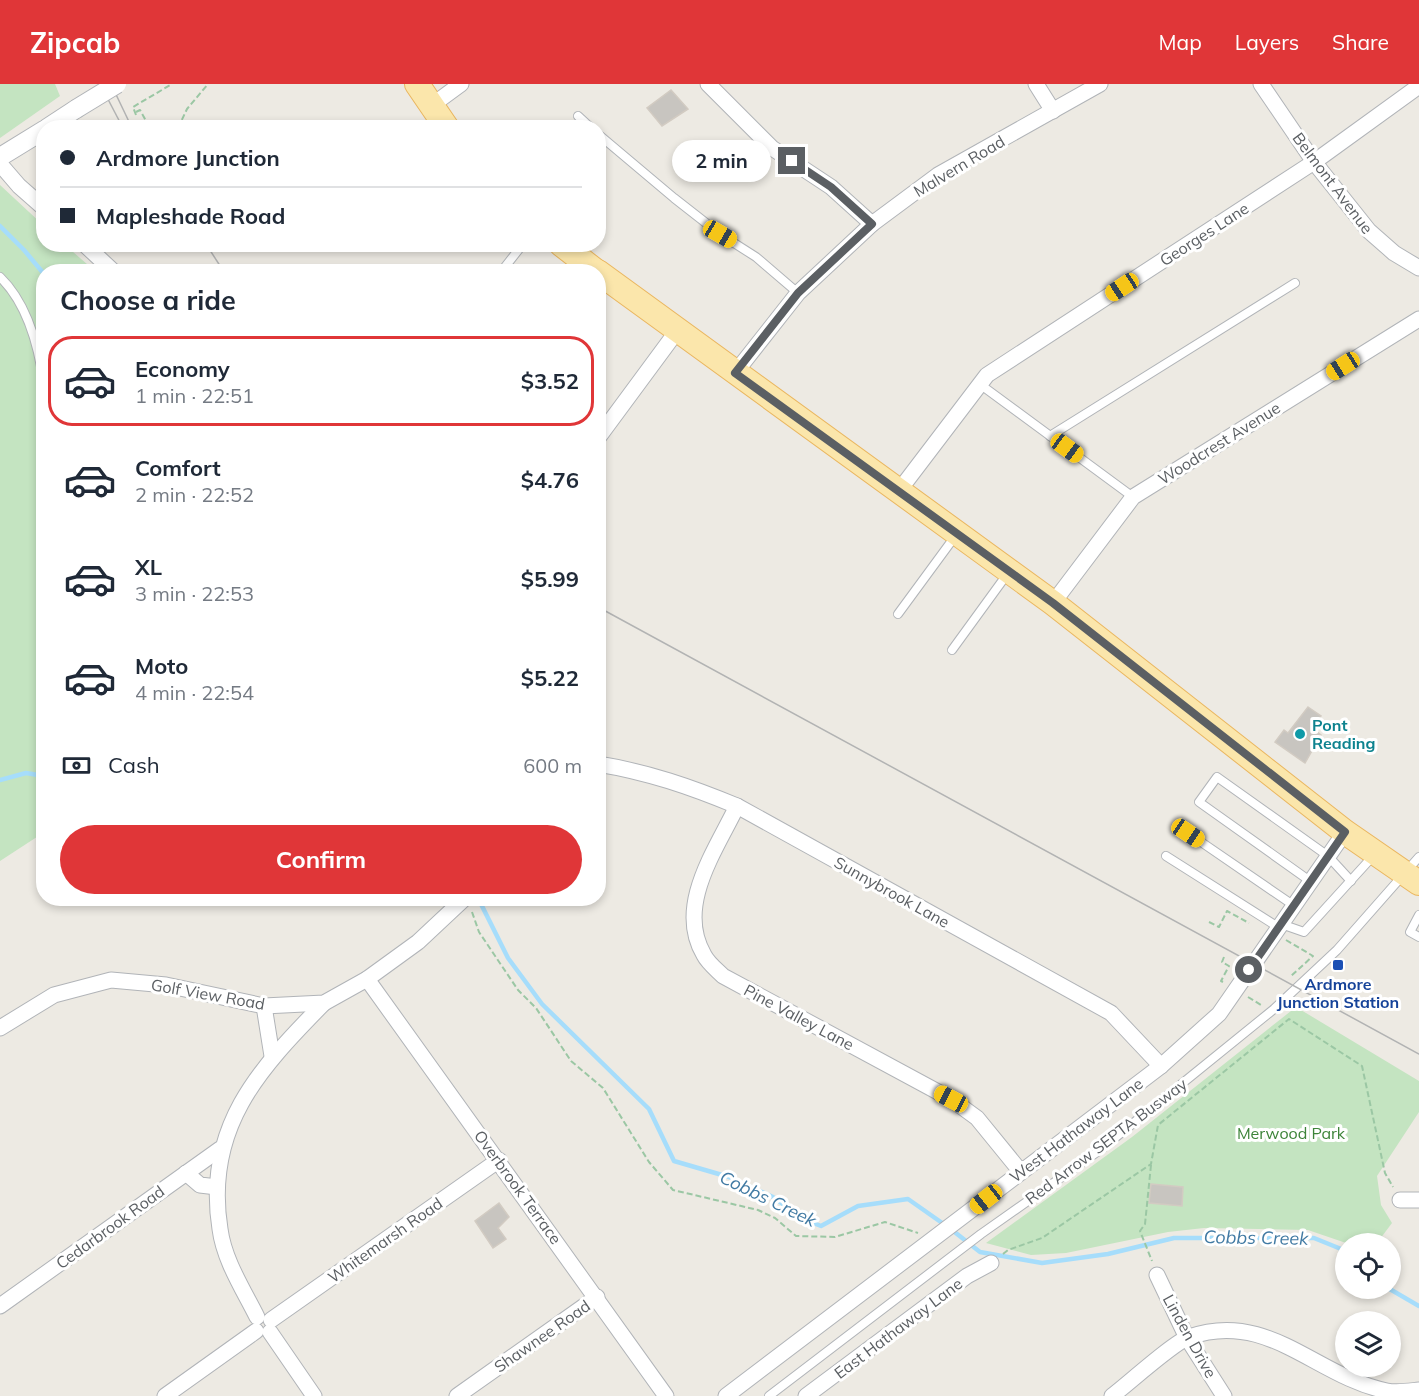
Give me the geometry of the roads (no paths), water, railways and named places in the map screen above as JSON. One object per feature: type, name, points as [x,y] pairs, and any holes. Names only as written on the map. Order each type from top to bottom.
[{"type":"main road","points":[[417,84],[441,120]]},
{"type":"main road","points":[[571,252],[585,264]]},
{"type":"main road","points":[[606,280],[1053,603],[1345,832],[1376,854],[1415,871]]},
{"type":"street","points":[[60,120],[117,84]]},
{"type":"street","points":[[430,106],[461,84]]},
{"type":"street","points":[[708,84],[772,147],[831,187],[872,224]]},
{"type":"street","points":[[1036,84],[1053,111]]},
{"type":"street","name":"Malvern Road","points":[[735,373],[798,293],[872,224],[938,175],[1100,84]]},
{"type":"street","name":"Belmont Avenue","points":[[1261,84],[1314,162],[1378,241],[1419,268]]},
{"type":"street","name":"Georges Lane","points":[[898,492],[987,375],[1314,162],[1419,86]]},
{"type":"street","points":[[0,157],[36,135]]},
{"type":"street","points":[[0,164],[36,201]]},
{"type":"street","points":[[93,252],[105,264]]},
{"type":"street","name":"Woodcrest Avenue","points":[[1053,603],[1133,497],[1419,319]]},
{"type":"street","points":[[606,427],[677,331]]},
{"type":"street","name":"Sunnybrook Lane","points":[[606,765],[643,771],[689,786],[737,806],[1111,1013],[1161,1066]]},
{"type":"street","name":"Pine Valley Lane","points":[[737,806],[701,880],[694,905],[695,929],[704,956],[723,976],[951,1099],[976,1118],[1021,1172]]},
{"type":"street","name":"West Hathaway Lane","points":[[726,1396],[1161,1066],[1219,1014],[1345,832]]},
{"type":"street","name":"Golf View Road","points":[[0,1028],[54,995],[111,980],[166,986],[264,1006],[324,1003],[367,979],[465,906]]},
{"type":"street","name":"Overbrook Terrace","points":[[367,979],[499,1160],[666,1396]]},
{"type":"street","points":[[314,1396],[263,1325],[234,1275],[220,1230],[217,1187],[220,1149],[243,1098],[272,1056],[324,1003]]},
{"type":"street","points":[[264,1006],[272,1056]]},
{"type":"street","name":"Cedarbrook Road","points":[[0,1306],[220,1149]]},
{"type":"street","name":"Whitemarsh Road","points":[[165,1396],[499,1160]]},
{"type":"street","points":[[186,1173],[200,1185],[217,1187]]},
{"type":"street","points":[[1400,1200],[1419,1200]]},
{"type":"street","name":"East Hathaway Lane","points":[[806,1396],[967,1276],[991,1263]]},
{"type":"street","name":"Linden Drive","points":[[1157,1275],[1187,1338],[1224,1396]]},
{"type":"street","name":"Shawnee Road","points":[[457,1396],[597,1297]]},
{"type":"street","points":[[1112,1396],[1187,1338],[1218,1331],[1244,1329],[1275,1340],[1353,1380],[1388,1392],[1419,1390]]},
{"type":"lane","points":[[578,116],[582,120]]},
{"type":"lane","points":[[606,141],[674,198],[720,234],[756,257],[798,293]]},
{"type":"lane","points":[[507,264],[517,252]]},
{"type":"lane","points":[[0,277],[18,301],[36,345]]},
{"type":"lane","points":[[1050,436],[1295,283]]},
{"type":"lane","points":[[981,385],[1133,497]]},
{"type":"lane","points":[[898,614],[957,534]]},
{"type":"lane","points":[[952,650],[1009,572]]},
{"type":"lane","points":[[1310,881],[1199,802],[1217,777],[1328,856],[1351,881]]},
{"type":"lane","points":[[1188,833],[1293,905]]},
{"type":"lane","points":[[1166,856],[1280,929],[1300,933],[1304,932],[1376,854]]},
{"type":"lane","name":"Red Arrow SEPTA Busway","points":[[769,1396],[981,1234],[1100,1150],[1274,1009],[1337,950],[1415,871]]},
{"type":"lane","points":[[1419,915],[1410,932],[1419,937]]},
{"type":"waterway","name":"Cobbs Creek","points":[[0,226],[36,264]]},
{"type":"waterway","points":[[0,780],[26,773],[36,775]]},
{"type":"waterway","name":"Cobbs Creek","points":[[482,906],[508,958],[542,1004],[649,1109],[674,1161],[729,1177],[773,1197],[803,1219],[821,1226],[858,1206],[908,1199],[945,1225]]},
{"type":"waterway","name":"Cobbs Creek","points":[[952,1230],[980,1252],[1042,1263],[1108,1254],[1174,1238],[1314,1238],[1335,1247]]},
{"type":"waterway","name":"Cobbs Creek","points":[[1401,1296],[1419,1306]]},
{"type":"tram line","points":[[100,84],[119,120]]},
{"type":"tram line","points":[[111,84],[128,120]]},
{"type":"tram line","points":[[211,252],[219,264]]},
{"type":"tram line","points":[[606,611],[1419,1054]]},
{"type":"place","name":"Pont Reading","points":[[1300,734]]},
{"type":"place","name":"Ardmore Junction Station","points":[[1338,965]]},
{"type":"park label","name":"Merwood Park","points":[[1291,1133]]}]
